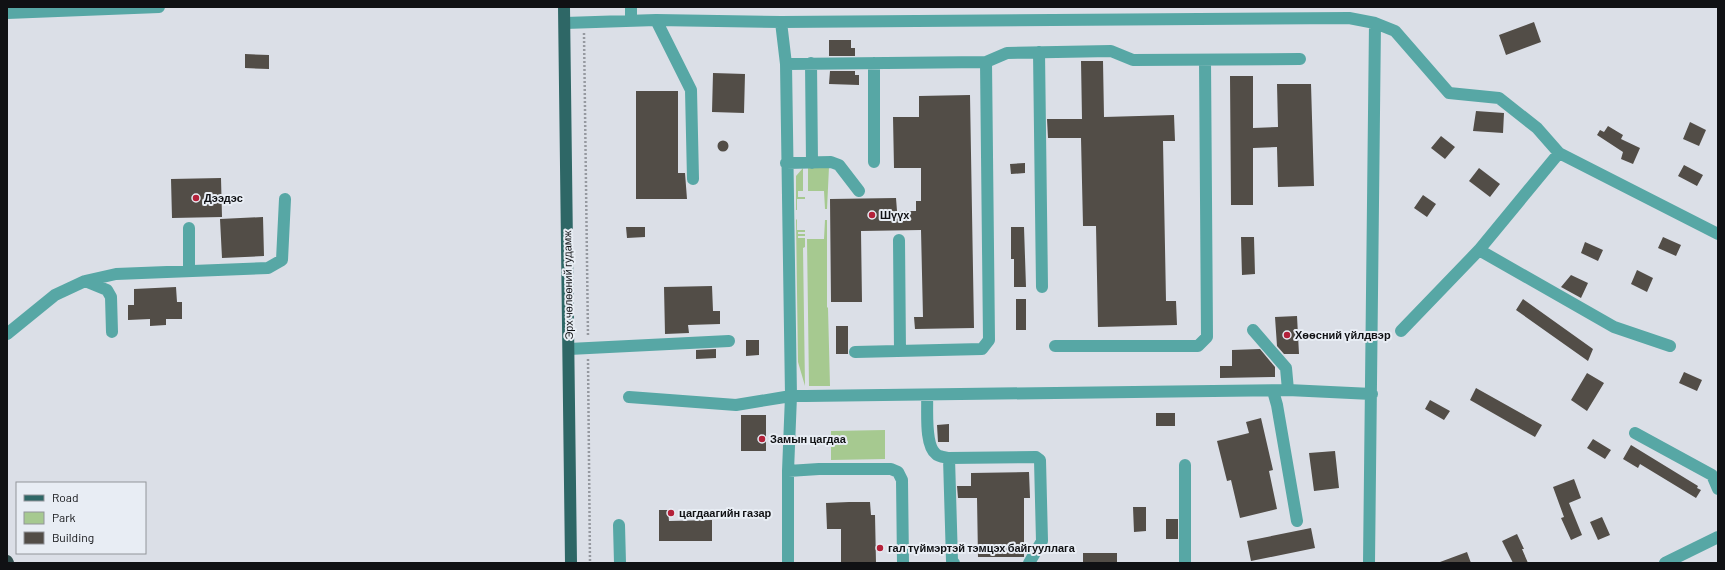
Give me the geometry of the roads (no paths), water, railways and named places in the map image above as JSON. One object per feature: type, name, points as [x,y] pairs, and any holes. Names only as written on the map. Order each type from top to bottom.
[{"type":"main road","name":"Эрх чөлөөний гудамж","points":[[564,7],[571,563]]},
{"type":"street","points":[[7,13],[159,7]]},
{"type":"street","points":[[631,7],[631,21]]},
{"type":"street","points":[[565,23],[656,20],[781,22],[1349,18],[1375,23],[1395,31],[1449,93],[1499,98],[1537,128],[1559,153],[1718,234]]},
{"type":"street","points":[[656,20],[691,90],[693,179]]},
{"type":"street","points":[[781,22],[786,64],[786,163],[791,396],[788,471],[788,563]]},
{"type":"street","points":[[1369,563],[1375,23]]},
{"type":"street","points":[[786,64],[986,62],[1007,53],[1111,51],[1133,60],[1300,59]]},
{"type":"street","points":[[1040,52],[1042,287]]},
{"type":"street","points":[[1055,346],[1198,346],[1207,337],[1205,60]]},
{"type":"street","points":[[855,352],[982,349],[989,340],[986,62]]},
{"type":"street","points":[[811,63],[812,163]]},
{"type":"street","points":[[874,63],[874,162]]},
{"type":"street","points":[[1401,331],[1479,250],[1559,153]]},
{"type":"street","points":[[786,163],[830,162],[837,164],[859,192]]},
{"type":"street","points":[[7,334],[55,295],[85,281],[116,274],[268,268],[282,260],[285,199]]},
{"type":"street","points":[[188,270],[189,228]]},
{"type":"street","points":[[899,240],[900,351]]},
{"type":"street","points":[[1479,250],[1614,327],[1670,346]]},
{"type":"street","points":[[85,281],[107,290],[111,298],[112,332]]},
{"type":"street","points":[[1252,330],[1286,368],[1288,390]]},
{"type":"street","points":[[569,349],[729,341]]},
{"type":"street","points":[[629,397],[736,405],[791,396],[1288,390],[1372,394]]},
{"type":"street","points":[[1273,391],[1277,405],[1297,521]]},
{"type":"street","points":[[928,395],[928,437],[932,450],[938,455],[948,458],[1036,457],[1040,460],[1042,541],[1029,563]]},
{"type":"street","points":[[1635,433],[1712,475],[1718,489]]},
{"type":"street","points":[[948,458],[952,561],[954,563]]},
{"type":"street","points":[[1185,465],[1185,563]]},
{"type":"street","points":[[788,471],[819,469],[891,469],[898,472],[902,480],[903,563]]},
{"type":"street","points":[[619,525],[620,563]]},
{"type":"street","points":[[1665,563],[1718,536]]},
{"type":"place","name":"Дээдэс","points":[[196,198]]},
{"type":"place","name":"Шүүх","points":[[872,215]]},
{"type":"place","name":"Хөөсний үйлдвэр","points":[[1287,335]]},
{"type":"place","name":"Замын цагдаа","points":[[762,439]]},
{"type":"place","name":"цагдаагийн газар","points":[[671,513]]},
{"type":"place","name":"гал түймэртэй тэмцэх байгууллага","points":[[880,548]]}]
